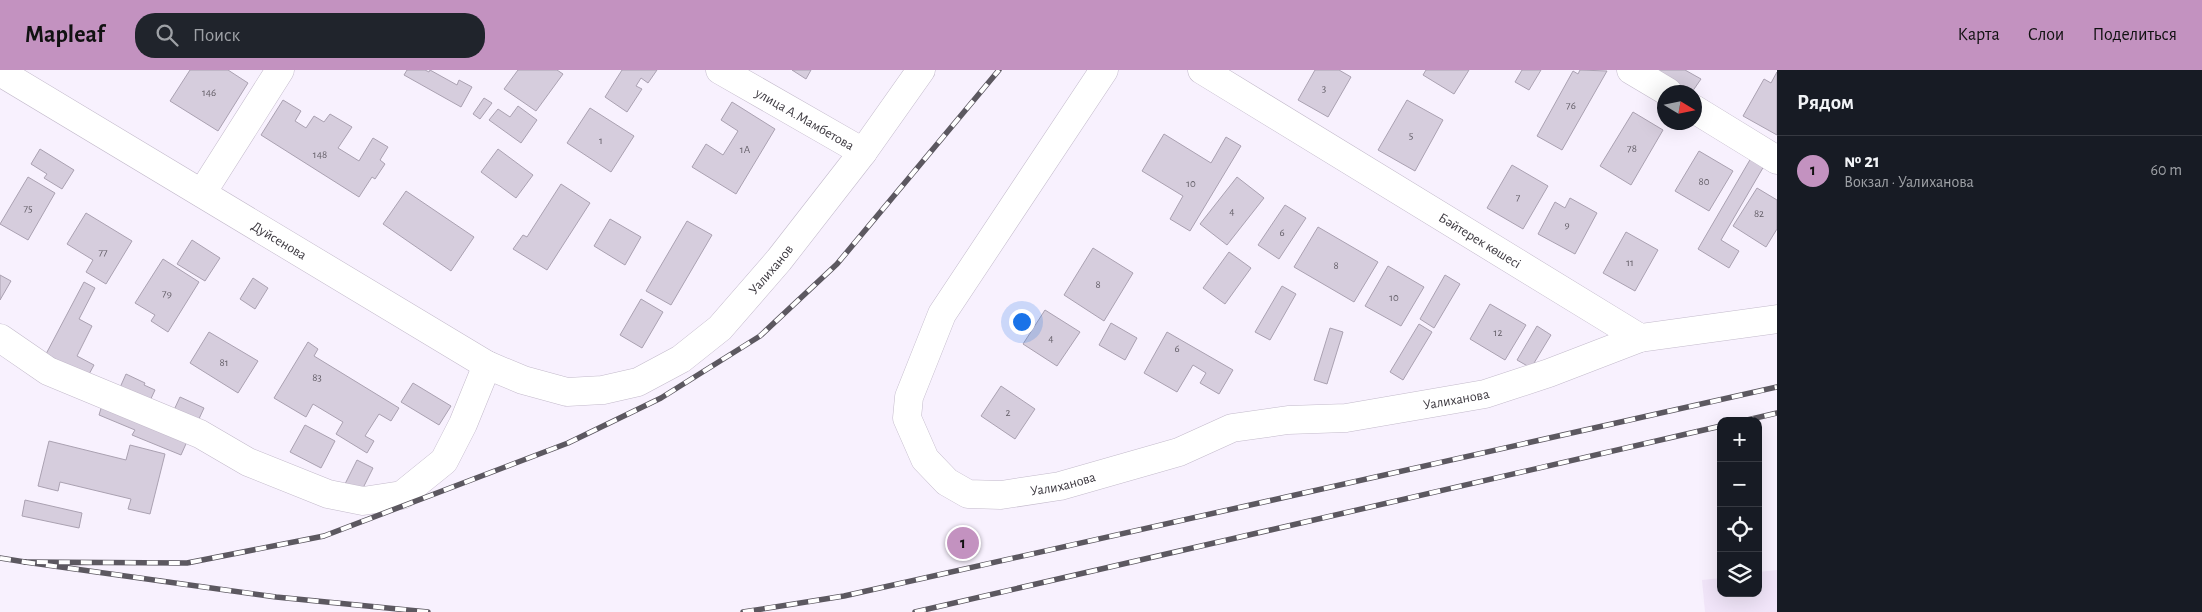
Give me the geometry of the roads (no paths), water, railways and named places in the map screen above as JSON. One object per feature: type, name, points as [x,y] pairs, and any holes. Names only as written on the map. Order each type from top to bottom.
[{"type":"street","points":[[202,193],[280,70]]},
{"type":"street","name":"улица А.Мамбетова","points":[[720,70],[863,152]]},
{"type":"street","name":"Уалиханов","points":[[567,392],[603,390],[638,382],[681,359],[720,328],[779,260],[863,152],[920,70]]},
{"type":"street","name":"Уалиханова","points":[[1104,70],[942,314],[909,397],[906,418],[925,459],[947,482],[968,494],[1001,495],[1060,486],[1179,452],[1232,428],[1288,420],[1346,418],[1485,394],[1549,373],[1640,338]]},
{"type":"street","name":"Бәйтерек көшесі","points":[[1202,70],[1640,338]]},
{"type":"street","points":[[1631,70],[1657,85]]},
{"type":"street","name":"Дуйсенова","points":[[0,72],[487,365],[523,380],[567,392]]},
{"type":"street","points":[[1702,114],[1777,160]]},
{"type":"street","points":[[1640,338],[1777,319]]},
{"type":"street","points":[[0,338],[48,371],[200,434],[248,462],[328,494],[363,501],[402,495],[444,461],[463,424],[487,365]]},
{"type":"railway","points":[[428,612],[276,597],[25,562],[187,563],[324,536],[568,443],[661,398],[760,336],[837,264],[999,70]]},
{"type":"railway","points":[[743,612],[844,596],[1777,387]]},
{"type":"railway","points":[[1760,417],[1777,413]]},
{"type":"railway","points":[[915,612],[1717,427]]},
{"type":"railway","points":[[0,558],[25,562]]},
{"type":"place","name":"№ 21","points":[[963,543]]}]
